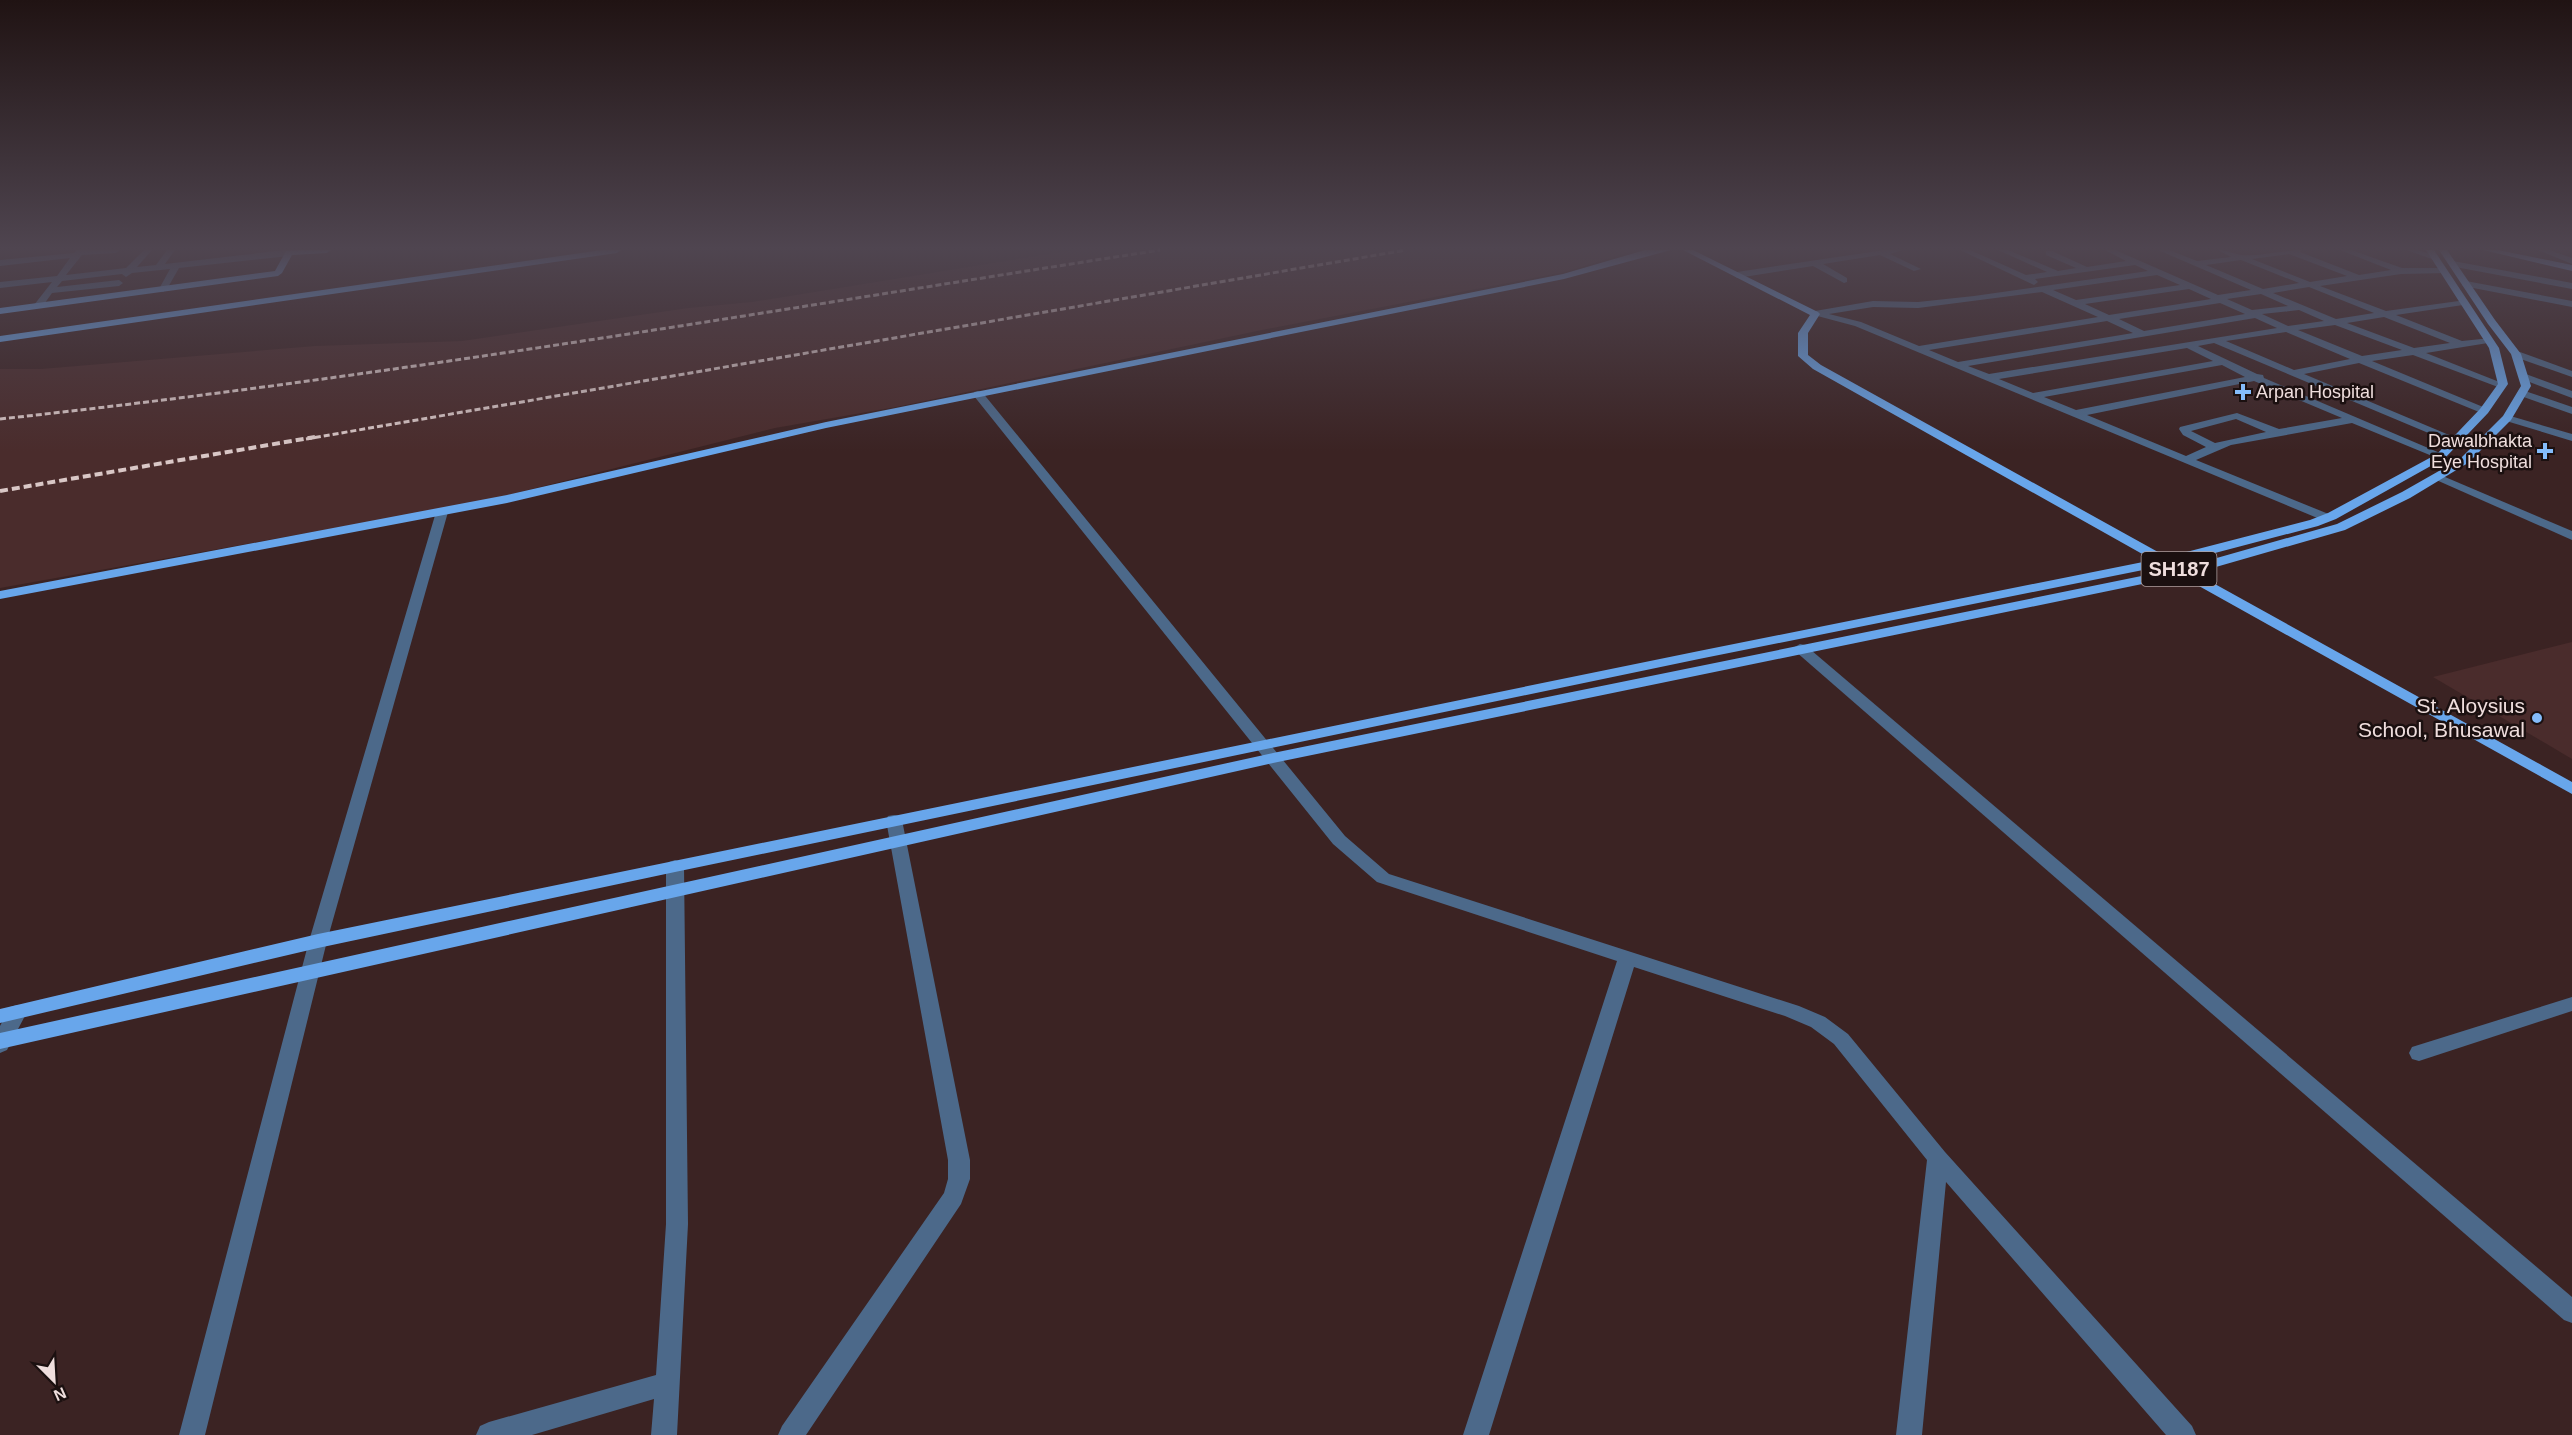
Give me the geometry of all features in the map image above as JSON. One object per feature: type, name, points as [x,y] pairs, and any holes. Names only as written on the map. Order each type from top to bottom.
[{"type":"main road","points":[[0,339],[153,317]]},
{"type":"main road","points":[[0,595],[442,512],[826,425],[1361,317]]},
{"type":"main road","name":"SH187","points":[[1813,317],[1803,333],[1803,356],[2572,778]]},
{"type":"main road","points":[[1,1042],[897,842],[1268,751],[1986,596],[2181,565],[2326,519],[2441,456],[2457,442],[2484,411],[2504,380],[2494,348],[2473,317]]},
{"type":"main road","points":[[9,1014],[318,941],[894,820],[1268,751],[2003,608],[2341,527],[2406,495],[2464,461],[2507,418],[2526,386],[2516,354],[2490,317]]},
{"type":"main road","name":"SH187","points":[[2181,565],[2572,789]]},
{"type":"main road","points":[[1986,596],[2003,608]]},
{"type":"street","points":[[1828,317],[1858,324],[2326,519]]},
{"type":"street","points":[[1916,349],[2115,317]]},
{"type":"street","points":[[1957,366],[2239,317]]},
{"type":"street","points":[[2261,317],[2358,360],[2484,411]]},
{"type":"street","points":[[2324,317],[2502,385]]},
{"type":"street","points":[[1986,378],[2369,317]]},
{"type":"street","points":[[2396,317],[2461,344]]},
{"type":"street","points":[[2109,318],[2174,347]]},
{"type":"street","points":[[2074,414],[2256,378],[2488,340]]},
{"type":"street","points":[[2217,342],[2457,442]]},
{"type":"street","points":[[2189,345],[2256,378],[2441,456]]},
{"type":"street","points":[[2516,354],[2572,374]]},
{"type":"street","points":[[2030,396],[2224,362]]},
{"type":"street","points":[[2523,376],[2572,395]]},
{"type":"street","points":[[2522,393],[2572,411]]},
{"type":"street","points":[[978,394],[1339,840],[1383,878],[1628,956],[1792,1011],[1818,1022],[1841,1039],[1938,1158],[2182,1435]]},
{"type":"street","points":[[2214,447],[2187,433],[2184,429],[2237,416],[2279,433]]},
{"type":"street","points":[[2507,418],[2572,438]]},
{"type":"street","points":[[2185,460],[2214,447],[2354,419]]},
{"type":"street","points":[[2438,477],[2572,536]]},
{"type":"street","points":[[192,1435],[312,972],[318,941],[442,512]]},
{"type":"street","points":[[1800,648],[2572,1312]]},
{"type":"street","points":[[791,1435],[953,1197],[959,1179],[959,1160],[894,820]]},
{"type":"street","points":[[664,1435],[677,1212],[675,866]]},
{"type":"street","points":[[1476,1435],[1628,956]]},
{"type":"street","points":[[2419,1053],[2572,1004]]},
{"type":"street","points":[[1,1042],[9,1014]]},
{"type":"street","points":[[1909,1435],[1938,1158]]},
{"type":"street","points":[[489,1435],[668,1383]]},
{"type":"shaded area","points":[[627,317],[1330,317],[896,407],[775,428],[480,502],[0,588],[0,369],[41,369],[315,346],[462,341]]},
{"type":"shaded area","name":"St. Aloysius School, Bhusawal","points":[[2572,642],[2572,759],[2433,677]]},
{"type":"railway","points":[[0,419],[436,363],[739,317]]},
{"type":"railway","points":[[306,439],[1016,317]]},
{"type":"railway","points":[[0,491],[315,437]]},
{"type":"place","name":"Arpan Hospital","points":[[2243,392]]},
{"type":"place","name":"Dawalbhakta Eye Hospital","points":[[2545,451]]},
{"type":"place","name":"St. Aloysius School, Bhusawal","points":[[2537,718]]}]
